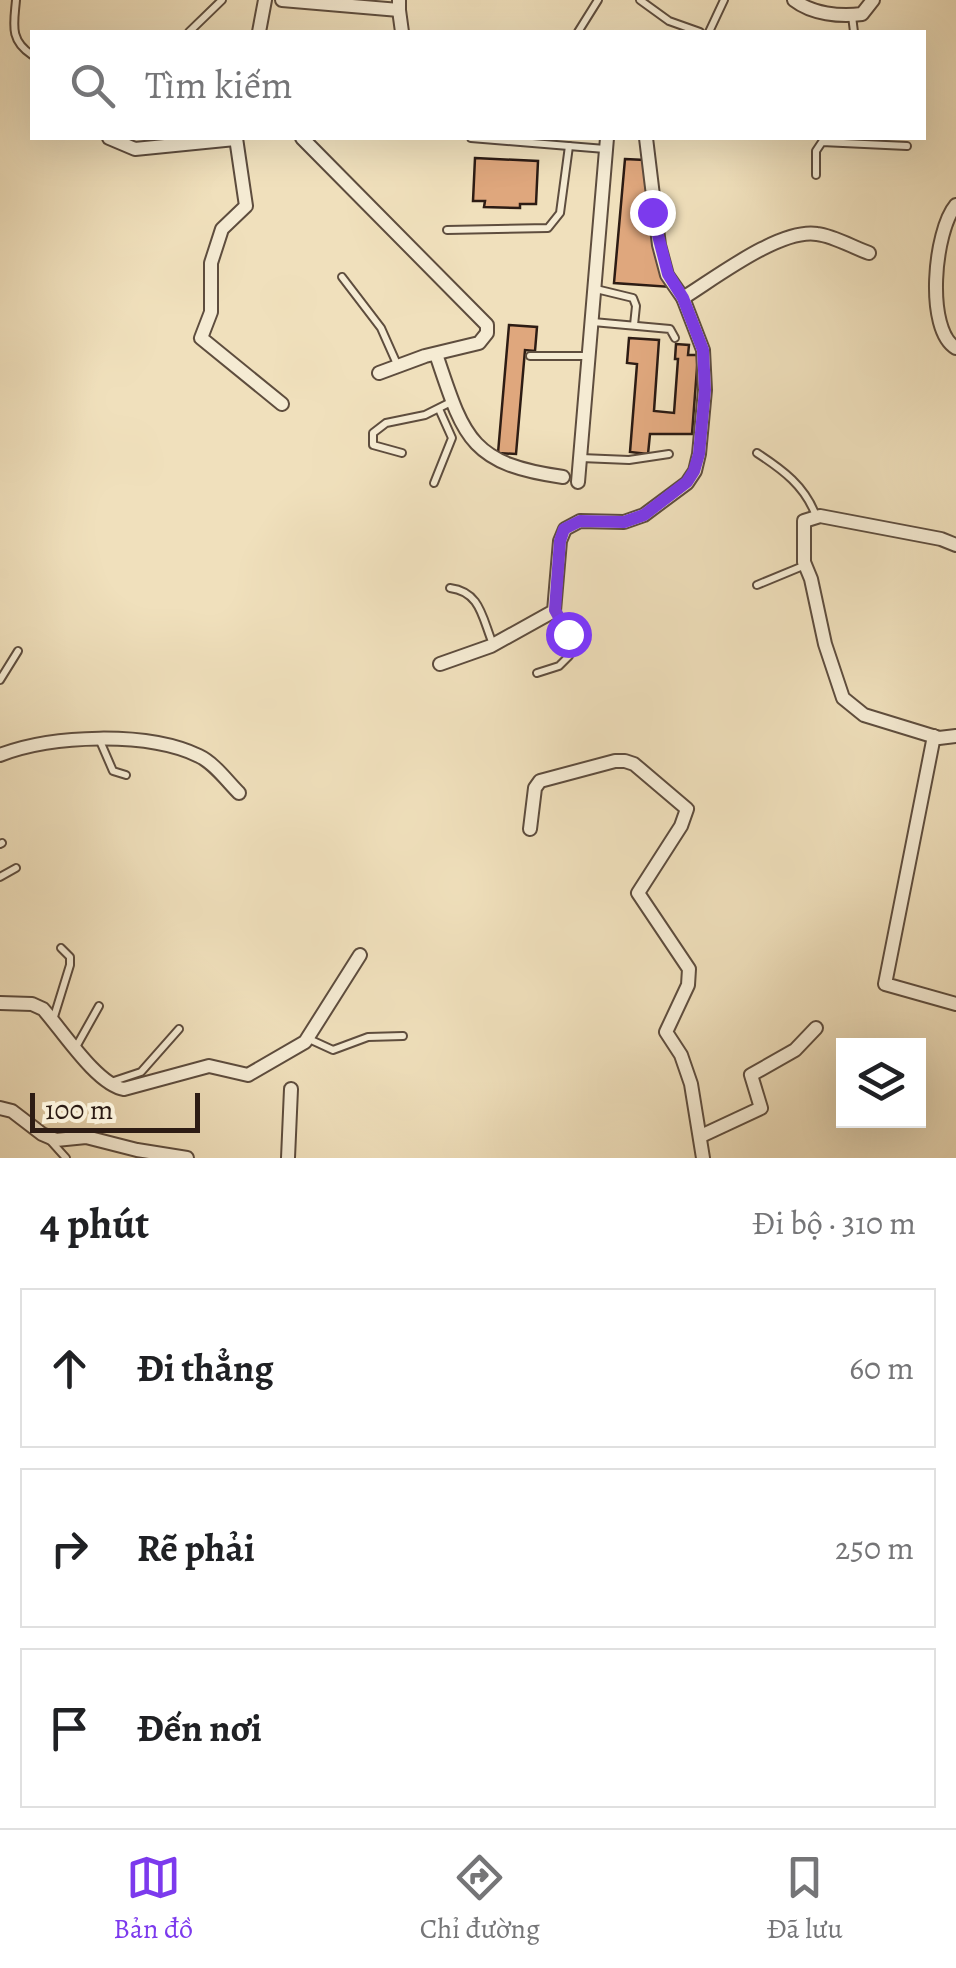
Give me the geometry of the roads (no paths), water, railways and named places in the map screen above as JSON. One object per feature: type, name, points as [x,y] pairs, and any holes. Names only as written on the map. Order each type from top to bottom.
[{"type":"street","points":[[259,30],[266,0]]},
{"type":"street","points":[[283,0],[399,5],[402,30]]},
{"type":"street","points":[[794,0],[812,11],[852,15],[862,14],[873,0]]},
{"type":"street","points":[[114,140],[135,149],[217,140]]},
{"type":"street","points":[[235,140],[246,206],[222,229],[211,263],[211,312],[201,338],[282,404]]},
{"type":"street","points":[[304,140],[483,319],[487,333],[479,343],[379,373]]},
{"type":"street","points":[[440,664],[493,644],[555,610],[564,529],[580,521],[633,520],[680,490],[694,471],[705,364],[683,298],[668,274],[658,245],[646,140]]},
{"type":"street","points":[[578,482],[606,143]]},
{"type":"street","points":[[956,206],[948,216],[936,262],[941,332],[956,348]]},
{"type":"street","points":[[683,298],[750,256],[808,234],[820,234],[869,254]]},
{"type":"street","points":[[436,354],[445,405],[492,458],[518,470],[563,477]]},
{"type":"street","points":[[956,545],[816,516],[804,521],[804,566],[811,579],[824,644],[843,698],[864,715],[934,736],[956,736]]},
{"type":"street","points":[[934,736],[885,984],[956,1004]]},
{"type":"street","points":[[0,756],[37,743],[133,740],[198,756],[238,793]]},
{"type":"street","points":[[530,829],[535,788],[540,781],[615,761],[634,764],[686,809],[681,826],[638,893],[689,969],[688,985],[666,1032],[686,1070],[703,1158]]},
{"type":"street","points":[[0,1003],[36,1006],[108,1083],[124,1089],[209,1066],[248,1075],[308,1038],[360,955]]},
{"type":"street","points":[[701,1136],[761,1108],[751,1075],[795,1050],[816,1028]]},
{"type":"street","points":[[288,1158],[291,1089]]},
{"type":"street","points":[[0,1108],[22,1116],[56,1140],[86,1137],[187,1158]]},
{"type":"lane","points":[[16,0],[14,36],[30,53]]},
{"type":"lane","points":[[191,30],[222,0]]},
{"type":"lane","points":[[579,30],[598,0]]},
{"type":"lane","points":[[640,0],[678,26],[693,30]]},
{"type":"lane","points":[[710,30],[724,0]]},
{"type":"lane","points":[[852,15],[854,30]]},
{"type":"lane","points":[[496,140],[569,146],[606,143]]},
{"type":"lane","points":[[816,175],[816,151],[822,142],[861,140],[907,146]]},
{"type":"lane","points":[[446,230],[548,228],[560,213],[569,146]]},
{"type":"lane","points":[[342,277],[380,328],[398,366]]},
{"type":"lane","points":[[594,288],[632,298],[636,306],[634,325]]},
{"type":"lane","points":[[592,322],[670,329],[675,338]]},
{"type":"lane","points":[[530,356],[589,356]]},
{"type":"lane","points":[[402,454],[373,445],[373,434],[386,423],[417,418],[445,405],[452,438],[434,483]]},
{"type":"lane","points":[[758,453],[806,494],[816,516]]},
{"type":"lane","points":[[579,458],[629,460],[669,454]]},
{"type":"lane","points":[[757,585],[804,566]]},
{"type":"lane","points":[[450,588],[464,590],[474,598],[493,644]]},
{"type":"lane","points":[[537,673],[559,666],[568,656],[568,634],[555,610]]},
{"type":"lane","points":[[0,680],[18,651]]},
{"type":"lane","points":[[100,741],[110,767],[117,774],[126,775]]},
{"type":"lane","points":[[0,877],[16,868]]},
{"type":"lane","points":[[53,1020],[70,965],[70,957],[61,948]]},
{"type":"lane","points":[[76,1047],[99,1006]]},
{"type":"lane","points":[[108,1083],[141,1072],[178,1029]]},
{"type":"lane","points":[[308,1038],[333,1050],[368,1037],[403,1036]]},
{"type":"lane","points":[[47,1137],[66,1158]]}]
